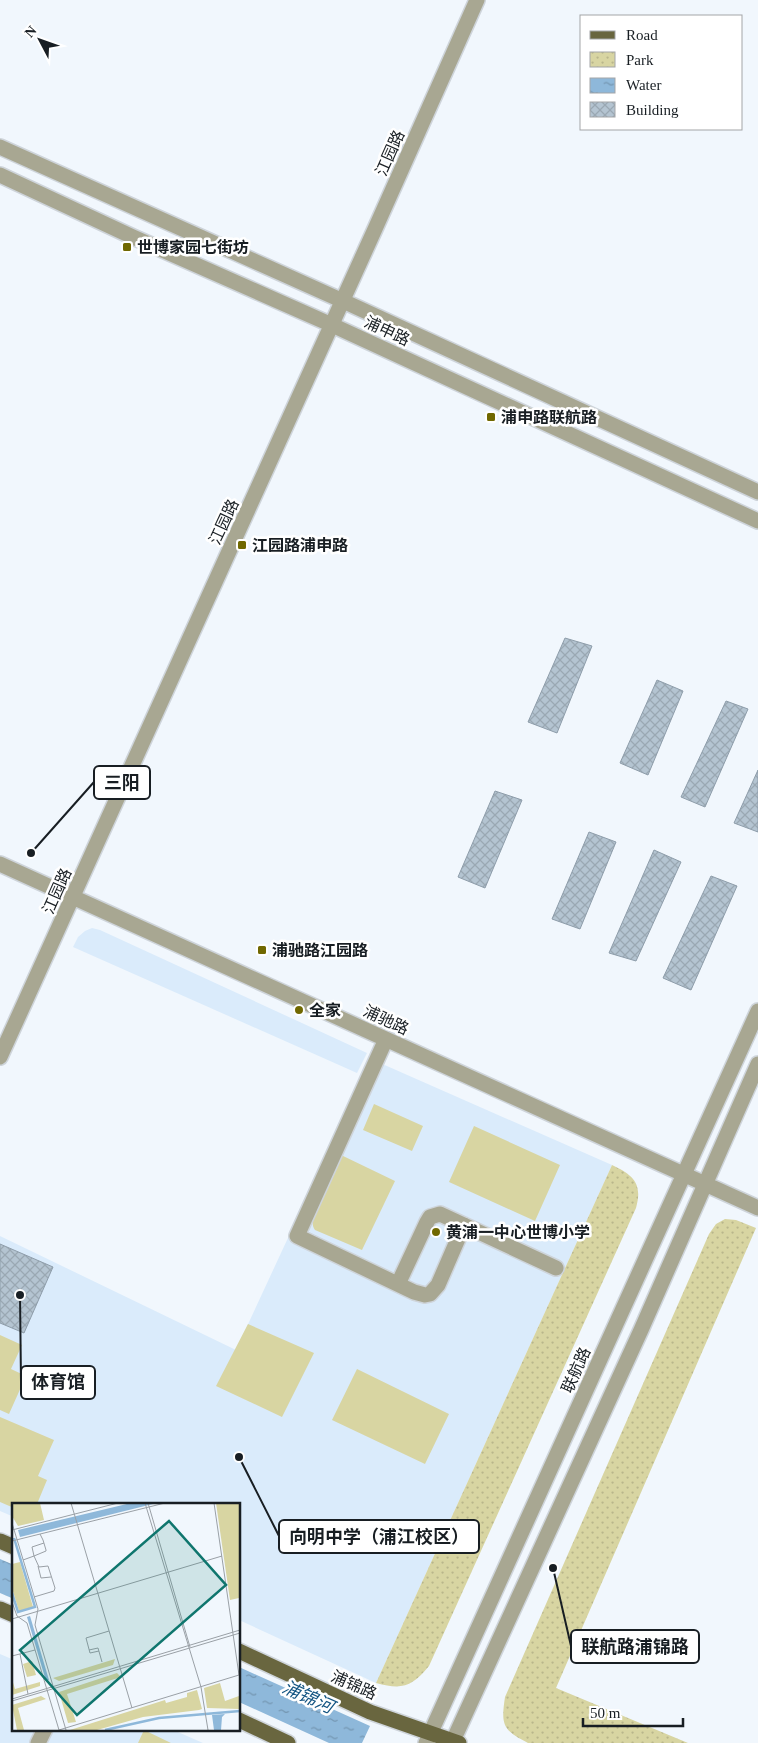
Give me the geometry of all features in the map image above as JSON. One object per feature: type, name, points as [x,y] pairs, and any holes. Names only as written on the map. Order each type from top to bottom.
[{"type":"main road","points":[[0,1541],[12,1546]]},
{"type":"main road","points":[[0,1609],[12,1614]]},
{"type":"main road","name":"浦锦路","points":[[240,1651],[429,1738],[455,1742]]},
{"type":"main road","points":[[240,1720],[288,1743]]},
{"type":"street","name":"江园路","points":[[0,1057],[343,301],[477,0]]},
{"type":"street","name":"浦申路","points":[[0,147],[343,301],[758,492]]},
{"type":"street","name":"浦申路","points":[[0,175],[758,521]]},
{"type":"street","name":"浦驰路","points":[[0,864],[758,1208]]},
{"type":"street","name":"联航路","points":[[429,1738],[758,1011]]},
{"type":"street","points":[[386,1039],[297,1236],[398,1284],[419,1293],[430,1294],[438,1285],[464,1225]]},
{"type":"street","points":[[455,1742],[637,1339],[758,1064]]},
{"type":"street","points":[[398,1284],[430,1217],[440,1214],[556,1268]]},
{"type":"street","points":[[38,1743],[44,1730]]},
{"type":"shaded area","points":[[92,928],[367,1053],[357,1073],[73,947],[78,937]]},
{"type":"shaded area","points":[[371,1059],[612,1165],[376,1683],[240,1620],[240,1503],[12,1503],[12,1516],[0,1511],[0,1236],[236,1350]]},
{"type":"shaded area","points":[[0,1654],[12,1659],[12,1730],[173,1730],[203,1743],[0,1743]]},
{"type":"green space","points":[[374,1104],[423,1126],[412,1151],[363,1130]]},
{"type":"green space","points":[[474,1126],[560,1165],[535,1221],[449,1182]]},
{"type":"green space","points":[[341,1155],[395,1181],[362,1250],[315,1230],[313,1226],[315,1214]]},
{"type":"green space","points":[[612,1165],[631,1176],[637,1186],[638,1199],[636,1208],[429,1666],[417,1678],[406,1685],[393,1686],[376,1683]]},
{"type":"green space","points":[[725,1219],[736,1220],[756,1228],[556,1688],[688,1743],[528,1743],[513,1734],[505,1725],[503,1714],[505,1697],[709,1234],[716,1224]]},
{"type":"green space","points":[[248,1324],[314,1353],[282,1417],[216,1386]]},
{"type":"green space","points":[[0,1335],[22,1345],[11,1369],[26,1376],[9,1414],[0,1410]]},
{"type":"green space","points":[[357,1369],[449,1414],[425,1464],[332,1420]]},
{"type":"green space","points":[[0,1417],[54,1440],[38,1476],[47,1480],[37,1503],[12,1503],[12,1507],[0,1502]]},
{"type":"green space","points":[[144,1730],[171,1743],[138,1743]]},
{"type":"water","points":[[0,1559],[12,1564],[12,1598],[0,1593]]},
{"type":"water","points":[[240,1667],[370,1726],[362,1743],[329,1743],[240,1702]]},
{"type":"building","points":[[565,638],[592,646],[557,733],[528,722]]},
{"type":"building","points":[[657,680],[683,691],[648,775],[620,763]]},
{"type":"building","points":[[726,701],[748,709],[705,807],[681,797]]},
{"type":"building","points":[[758,770],[758,832],[734,823]]},
{"type":"building","points":[[495,791],[522,800],[485,888],[458,877]]},
{"type":"building","points":[[589,832],[616,842],[580,929],[552,919]]},
{"type":"building","points":[[654,850],[681,862],[636,961],[609,953]]},
{"type":"building","points":[[711,876],[737,886],[691,990],[663,978]]},
{"type":"building","points":[[0,1244],[53,1267],[24,1333],[0,1323]]},
{"type":"place","name":"世博家园七街坊","points":[[127,247]]},
{"type":"place","name":"浦申路联航路","points":[[491,417]]},
{"type":"place","name":"江园路浦申路","points":[[242,545]]},
{"type":"place","name":"三阳","points":[[31,853]]},
{"type":"place","name":"浦驰路江园路","points":[[262,950]]},
{"type":"place","name":"全家","points":[[299,1010]]},
{"type":"place","name":"黄浦一中心世博小学","points":[[436,1232]]},
{"type":"place","name":"体育馆","points":[[20,1295]]},
{"type":"place","name":"向明中学（浦江校区）","points":[[239,1457]]},
{"type":"place","name":"联航路浦锦路","points":[[553,1568]]},
{"type":"water label","name":"浦锦河","points":[[308,1697]]}]
